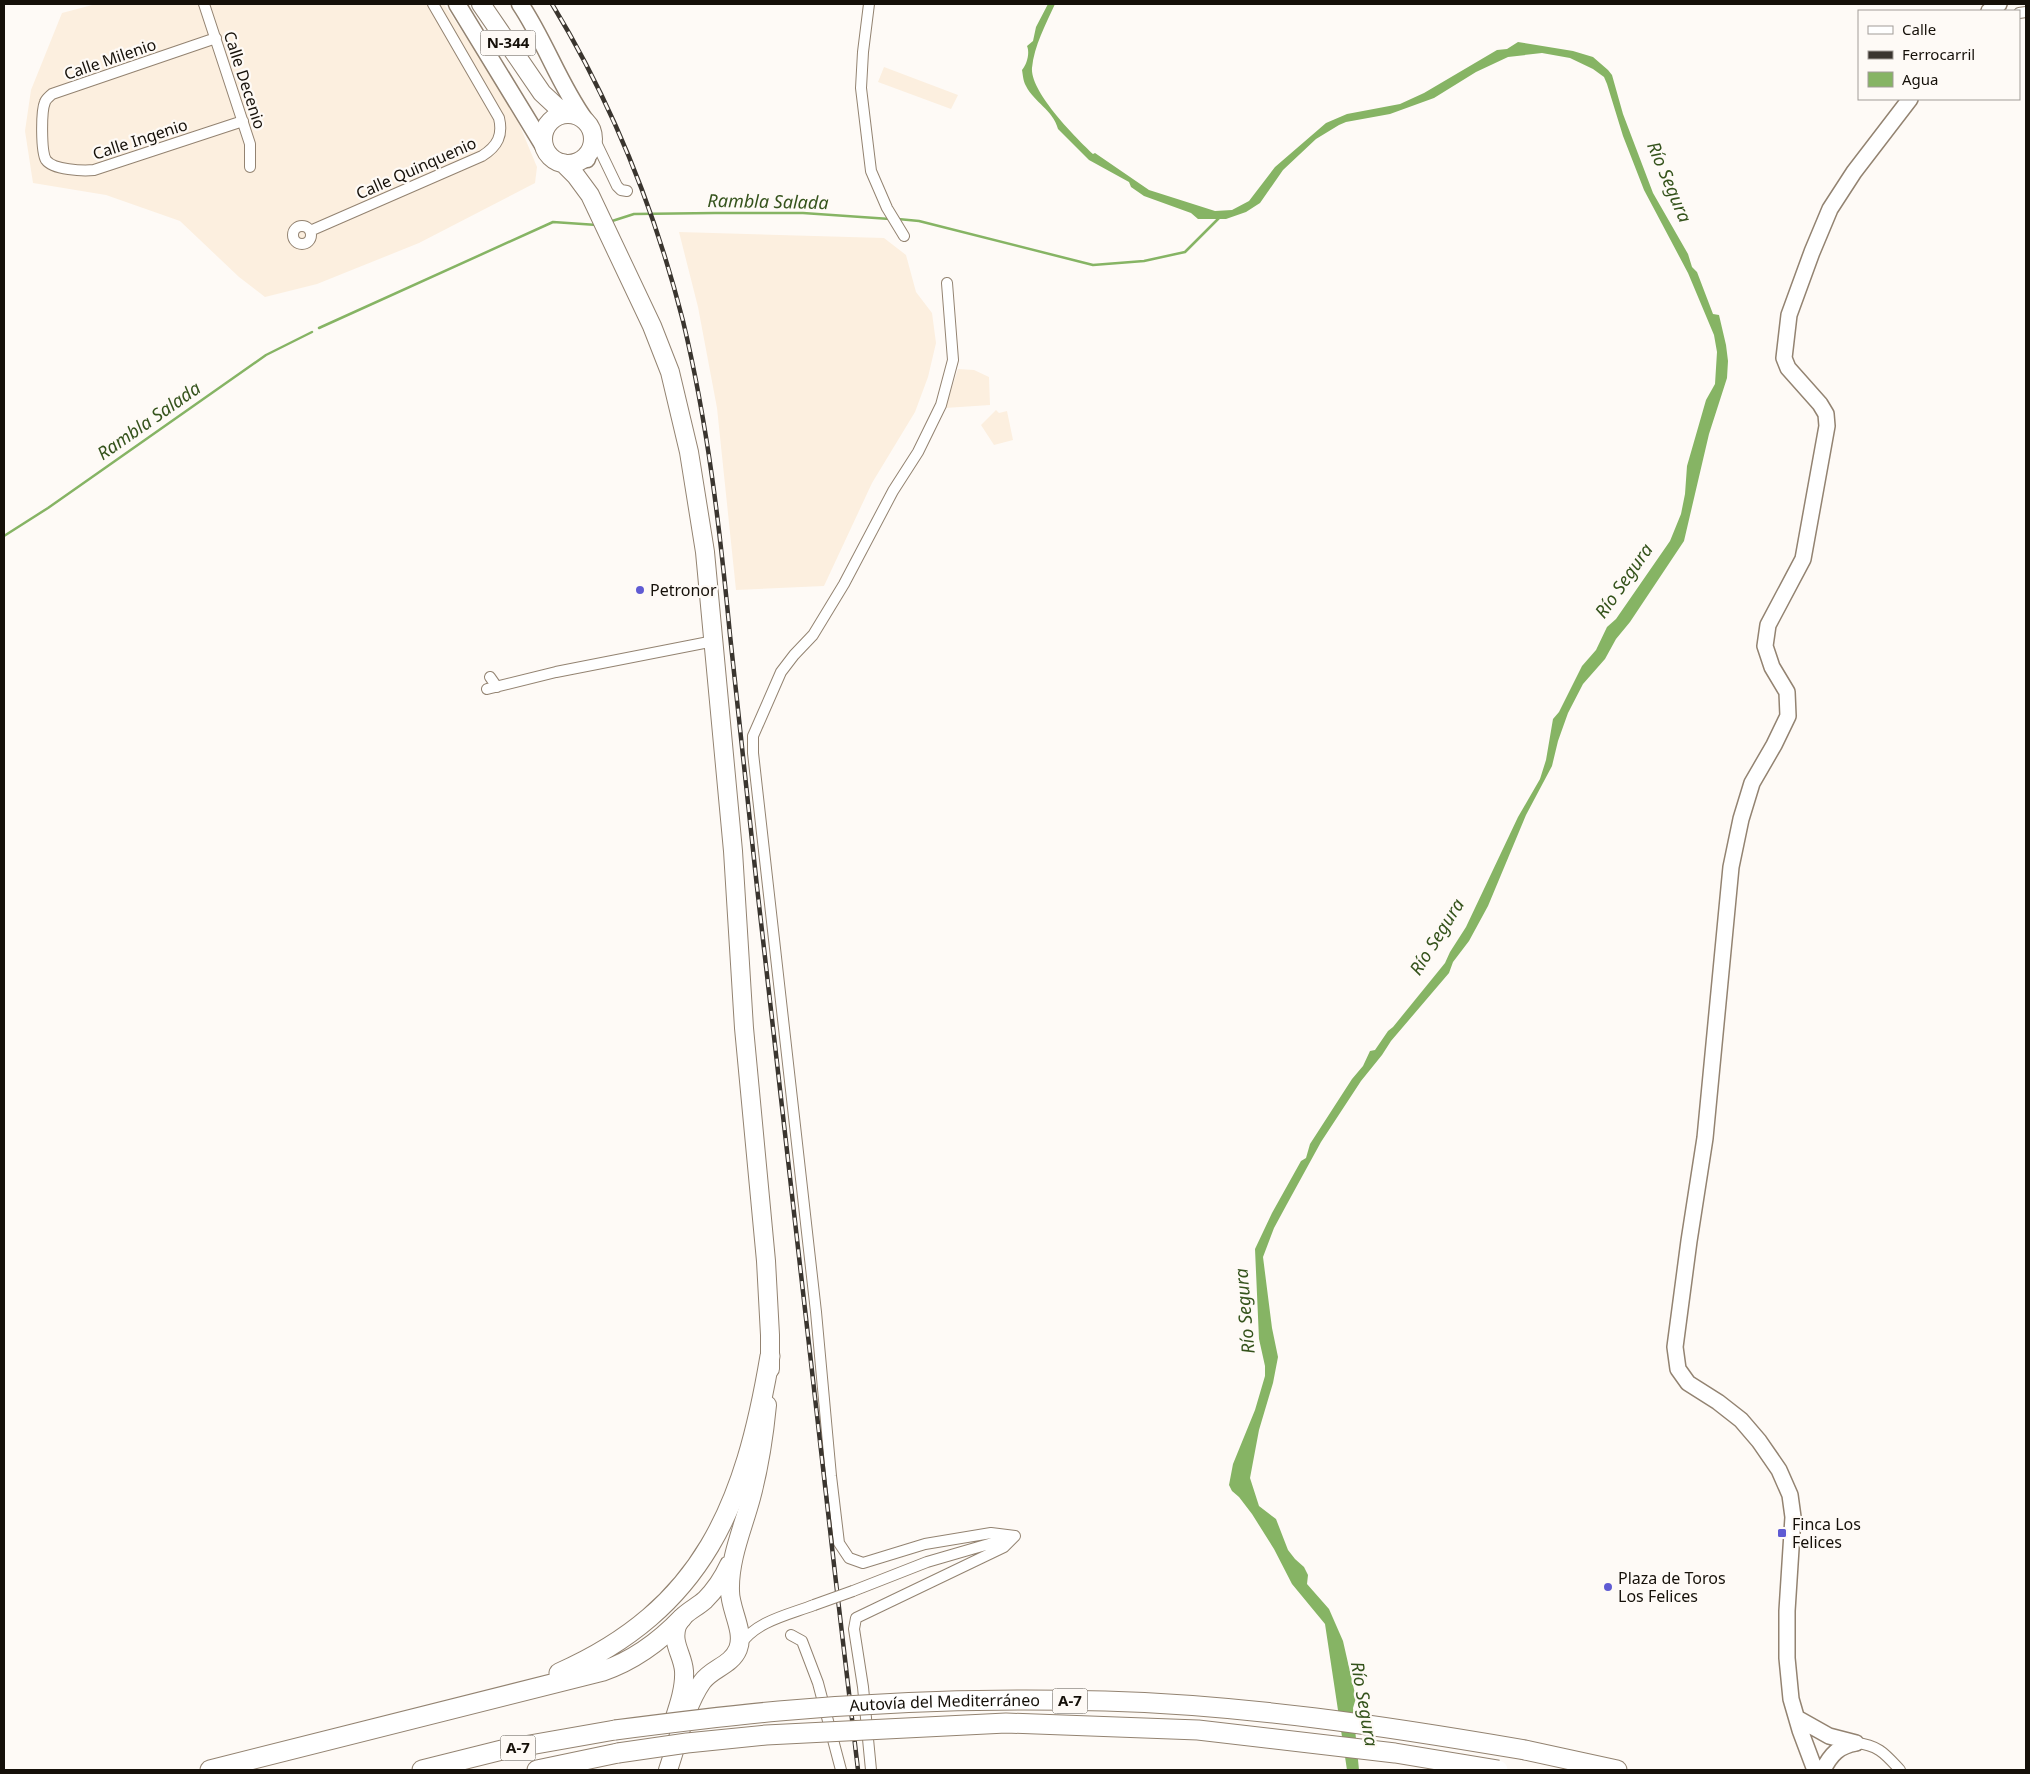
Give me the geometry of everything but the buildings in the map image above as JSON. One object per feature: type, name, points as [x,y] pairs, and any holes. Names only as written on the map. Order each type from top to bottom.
[{"type":"highway","name":"N-344","points":[[481,4],[534,82],[557,107],[579,117]]},
{"type":"highway","name":"N-344","points":[[534,82],[544,117],[544,138]]},
{"type":"highway","points":[[593,202],[586,177],[593,157],[591,127],[579,117],[564,114],[555,117],[548,123],[544,138],[552,158],[563,163],[576,176],[593,202],[659,342],[674,386],[699,512],[714,641],[733,851],[746,1052],[766,1261],[770,1356],[767,1407],[759,1462],[735,1553],[730,1591],[740,1637],[738,1648],[729,1662],[704,1680],[693,1699],[668,1770]]},
{"type":"highway","points":[[563,163],[577,162],[593,157]]},
{"type":"highway","points":[[498,1697],[572,1668],[615,1645],[650,1619],[687,1580],[709,1548],[732,1503],[757,1420],[770,1356]]},
{"type":"highway","points":[[210,1770],[591,1674],[624,1663],[652,1645],[706,1599],[718,1585],[735,1553]]},
{"type":"highway","points":[[658,1770],[675,1718],[682,1688],[684,1670],[675,1639],[676,1627],[689,1613],[707,1605],[718,1607],[728,1612],[736,1622]]},
{"type":"highway","points":[[680,1655],[687,1663],[697,1668],[717,1669]]},
{"type":"highway","name":"Autovía del Mediterráneo","points":[[422,1770],[502,1750],[615,1730],[699,1719],[836,1706],[936,1701],[1104,1701],[1281,1713],[1398,1728],[1524,1750],[1617,1770]]},
{"type":"highway","name":"Autovía del Mediterráneo","points":[[537,1770],[618,1753],[687,1743],[766,1735],[1006,1723],[1120,1726],[1207,1731],[1395,1753],[1498,1770]]},
{"type":"main road","points":[[458,4],[544,138]]},
{"type":"main road","points":[[520,4],[539,34],[579,117]]},
{"type":"main road","points":[[1816,1770],[1796,1718],[1786,1642],[1792,1536],[1790,1495],[1778,1470],[1759,1440],[1741,1420],[1718,1402],[1688,1383],[1678,1369],[1675,1346],[1705,1138],[1731,866],[1741,819],[1752,783],[1774,746],[1788,716],[1786,692],[1772,667],[1765,646],[1768,625],[1803,559],[1827,426],[1826,414],[1820,404],[1788,368],[1784,358],[1789,315],[1830,209],[1854,172],[1909,100]]},
{"type":"main road","points":[[1796,1718],[1829,1736],[1856,1743]]},
{"type":"main road","points":[[1806,1747],[1829,1736]]},
{"type":"main road","points":[[1823,1770],[1830,1756],[1846,1745],[1856,1743]]},
{"type":"main road","points":[[1806,1747],[1830,1756]]},
{"type":"street","name":"Calle Decenio","points":[[204,4],[250,144],[250,167]]},
{"type":"street","name":"Calle Quinquenio","points":[[310,231],[482,156],[497,143],[501,135],[499,118],[433,4]]},
{"type":"street","points":[[452,4],[475,33]]},
{"type":"street","points":[[870,4],[863,52],[862,88],[872,171],[887,208],[904,236]]},
{"type":"street","name":"Calle Milenio","points":[[43,132],[45,100],[52,94],[216,38]]},
{"type":"street","name":"Calle Ingenio","points":[[43,132],[46,160],[53,166],[84,171],[94,170],[243,122]]},
{"type":"street","points":[[593,157],[619,188],[627,191]]},
{"type":"street","points":[[947,283],[952,360],[941,405],[918,452],[893,491],[839,592],[813,635],[794,655],[782,672],[753,736],[753,753],[815,1302],[839,1544],[849,1558],[864,1563],[925,1544],[991,1533],[1015,1536]]},
{"type":"street","points":[[490,677],[492,688],[556,672],[714,641]]},
{"type":"street","points":[[738,1648],[746,1636],[761,1625],[927,1562],[1015,1536]]},
{"type":"street","points":[[871,1770],[863,1687],[854,1629],[856,1618],[1004,1547],[1015,1536]]},
{"type":"street","points":[[736,1622],[761,1625]]},
{"type":"street","points":[[791,1635],[802,1641],[818,1683],[841,1770]]},
{"type":"street","points":[[1856,1743],[1869,1744],[1884,1752],[1900,1770]]},
{"type":"shaded area","points":[[96,4],[444,4],[512,107],[537,167],[535,183],[419,243],[317,284],[265,297],[239,277],[180,221],[106,195],[33,183],[25,131],[31,90],[62,13]]},
{"type":"shaded area","points":[[884,67],[958,95],[951,109],[878,82]]},
{"type":"shaded area","points":[[679,232],[884,238],[906,255],[916,292],[932,313],[936,343],[928,377],[915,412],[872,483],[824,586],[736,590],[717,408],[698,307]]},
{"type":"shaded area","points":[[958,369],[974,370],[989,377],[990,405],[945,408]]},
{"type":"shaded area","points":[[996,410],[999,413],[1007,411],[1013,440],[994,445],[981,425]]},
{"type":"water","points":[[1048,4],[1055,4],[1038,43],[1032,68],[1033,78],[1038,89],[1055,114],[1093,154],[1095,153],[1149,190],[1215,211],[1232,210],[1249,201],[1275,167],[1326,123],[1347,114],[1400,104],[1424,93],[1497,50],[1507,49],[1518,42],[1573,51],[1593,57],[1612,75],[1623,114],[1653,193],[1688,254],[1692,267],[1697,272],[1713,314],[1719,315],[1726,345],[1728,361],[1727,378],[1709,434],[1684,541],[1630,622],[1616,639],[1605,659],[1583,684],[1568,713],[1552,766],[1526,815],[1488,906],[1469,941],[1453,962],[1449,973],[1391,1041],[1361,1081],[1321,1142],[1274,1228],[1263,1257],[1272,1328],[1278,1357],[1273,1383],[1259,1430],[1250,1478],[1259,1506],[1276,1519],[1288,1550],[1304,1567],[1308,1575],[1307,1584],[1329,1609],[1343,1641],[1356,1698],[1353,1708],[1359,1770],[1347,1770],[1325,1624],[1292,1584],[1274,1549],[1252,1514],[1229,1485],[1233,1464],[1255,1410],[1265,1376],[1265,1366],[1259,1339],[1255,1249],[1272,1213],[1301,1161],[1306,1158],[1310,1144],[1352,1079],[1363,1066],[1370,1051],[1375,1050],[1388,1031],[1445,963],[1466,927],[1518,817],[1540,779],[1546,760],[1553,719],[1559,712],[1582,666],[1596,650],[1607,627],[1616,619],[1670,541],[1681,514],[1687,466],[1706,400],[1715,384],[1717,352],[1714,335],[1688,273],[1644,190],[1623,136],[1604,77],[1593,69],[1570,58],[1542,53],[1508,57],[1476,72],[1434,98],[1390,114],[1339,125],[1316,139],[1283,170],[1260,203],[1246,212],[1226,219],[1198,219],[1191,213],[1144,196],[1131,187],[1129,182],[1089,160],[1058,129],[1056,122],[1048,111],[1029,92],[1024,82],[1022,70],[1028,58],[1027,46],[1033,41],[1036,27]]},
{"type":"waterway","name":"Rambla Salada","points":[[609,222],[634,214],[715,213],[803,213],[890,219]]},
{"type":"waterway","name":"Rambla Salada","points":[[898,219],[919,221],[1093,265],[1144,261],[1185,252],[1219,218]]},
{"type":"waterway","name":"Rambla Salada","points":[[319,328],[553,222],[597,225]]},
{"type":"waterway","name":"Rambla Salada","points":[[4,536],[48,508],[266,355],[312,332]]},
{"type":"railway","points":[[552,4],[612,118],[645,198],[672,280],[683,321],[706,438],[722,556],[757,887],[858,1770]]},
{"type":"place","name":"Petronor","points":[[640,590]]},
{"type":"place","name":"Finca Los Felices","points":[[1782,1533]]},
{"type":"place","name":"Plaza de Toros Los Felices","points":[[1608,1587]]},
{"type":"water label","name":"Río Segura","points":[[1669,182]]},
{"type":"water label","name":"Río Segura","points":[[1624,581]]},
{"type":"water label","name":"Río Segura","points":[[1437,937]]},
{"type":"water label","name":"Río Segura","points":[[1245,1311]]},
{"type":"water label","name":"Río Segura","points":[[1364,1704]]}]
